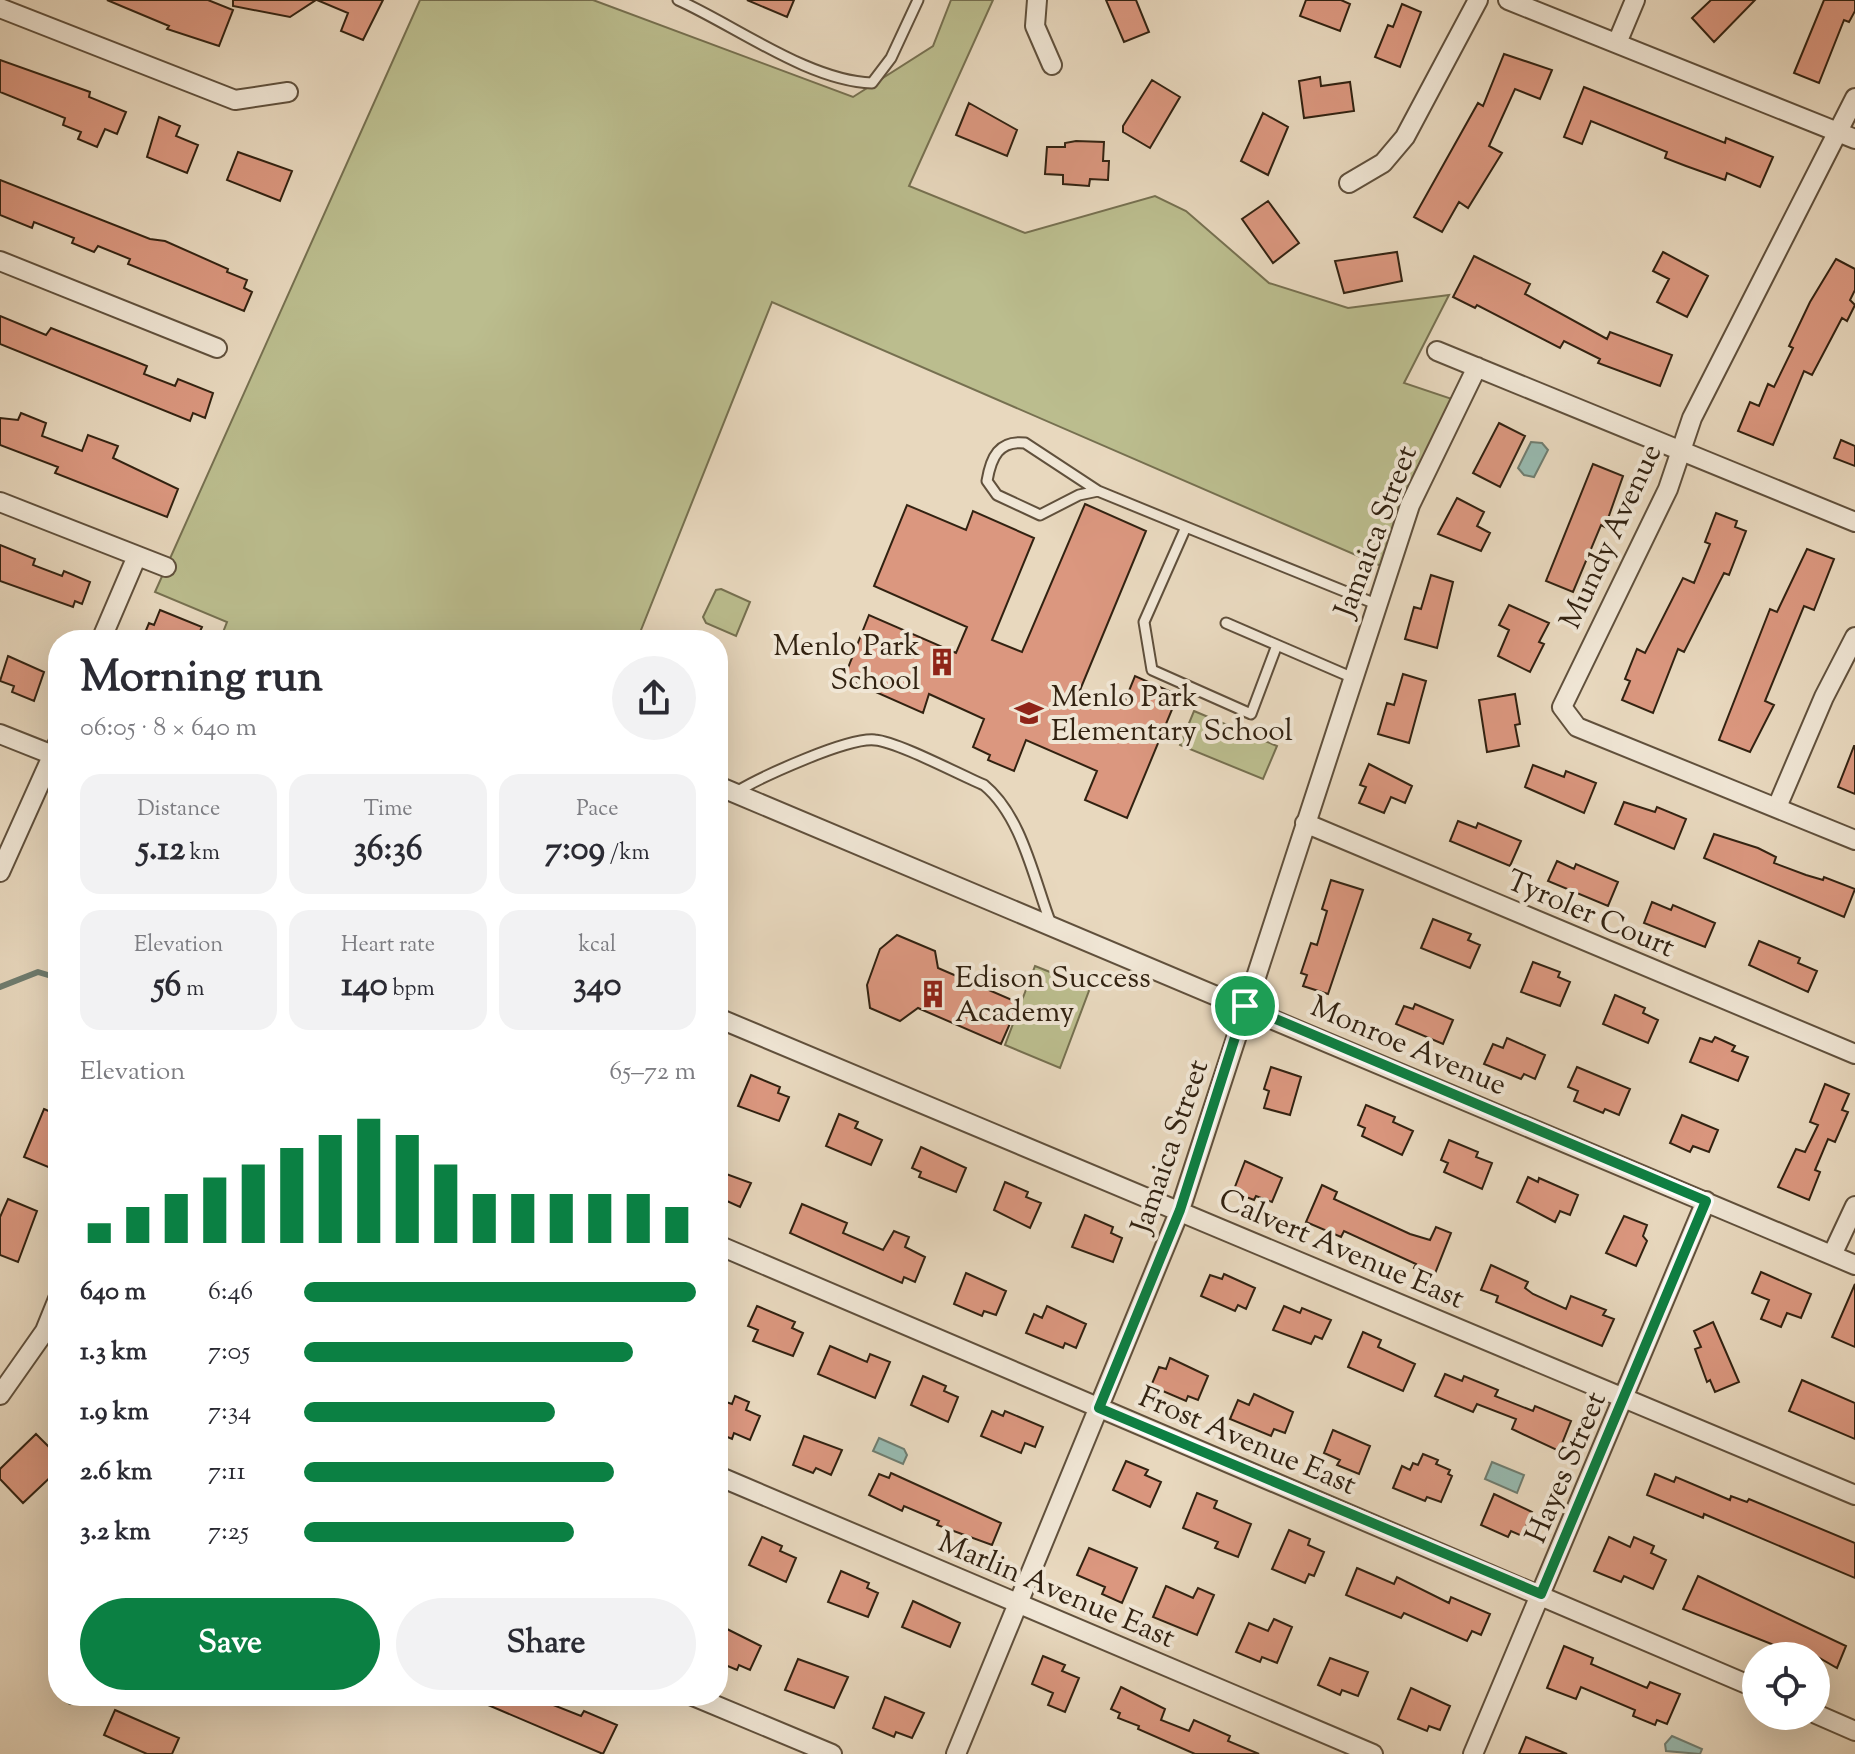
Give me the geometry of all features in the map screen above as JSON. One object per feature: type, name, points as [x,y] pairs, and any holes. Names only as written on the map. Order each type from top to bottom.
[{"type":"street","points":[[1037,0],[1035,26],[1052,65]]},
{"type":"street","points":[[1349,183],[1383,163],[1405,137],[1478,0]]},
{"type":"street","points":[[1508,0],[1855,139]]},
{"type":"street","points":[[1617,43],[1635,0]]},
{"type":"street","points":[[0,8],[235,100],[288,92]]},
{"type":"street","name":"Mundy Avenue","points":[[1855,98],[1692,418],[1668,489],[1562,707],[1577,727],[1855,840]]},
{"type":"street","points":[[0,261],[217,348]]},
{"type":"street","points":[[1437,351],[1855,522]]},
{"type":"street","name":"Jamaica Street","points":[[956,1754],[1180,1210],[1351,677],[1410,505],[1477,367]]},
{"type":"street","points":[[0,502],[166,567]]},
{"type":"street","points":[[105,630],[137,556]]},
{"type":"street","points":[[1777,807],[1824,697],[1855,637]]},
{"type":"street","points":[[0,734],[48,749]]},
{"type":"street","points":[[0,872],[48,769]]},
{"type":"street","name":"Monroe Avenue","points":[[728,789],[1855,1265]]},
{"type":"street","name":"Tyroler Court","points":[[1305,823],[1855,1054]]},
{"type":"street","name":"Calvert Avenue East","points":[[728,1022],[1855,1495]]},
{"type":"street","name":"Hayes Street","points":[[1473,1754],[1706,1201]]},
{"type":"street","points":[[1832,1255],[1855,1206]]},
{"type":"street","name":"Frost Avenue East","points":[[728,1249],[1742,1682]]},
{"type":"street","points":[[0,1395],[48,1324]]},
{"type":"street","name":"Marlin Avenue East","points":[[728,1480],[1373,1754]]},
{"type":"street","points":[[717,1706],[832,1754]]},
{"type":"street","points":[[1830,1720],[1855,1731]]},
{"type":"lane","points":[[678,0],[726,21],[786,58],[829,74],[872,83],[891,58],[918,0]]},
{"type":"lane","points":[[1098,491],[1079,495],[1040,515],[997,495],[987,481],[990,461],[1000,448],[1013,442],[1025,443],[1098,491],[1376,604]]},
{"type":"lane","points":[[1186,527],[1144,622],[1152,670],[1251,714],[1277,645]]},
{"type":"lane","points":[[1226,623],[1351,677]]},
{"type":"lane","points":[[728,789],[857,740],[877,740],[984,785],[995,794],[1015,827],[1051,924]]},
{"type":"green space","points":[[420,0],[593,0],[853,97],[933,46],[951,0],[993,0],[909,186],[1025,233],[1155,196],[1186,211],[1269,283],[1348,308],[1449,295],[1404,383],[1458,401],[1388,569],[772,302],[641,630],[224,630],[227,622],[155,592]]},
{"type":"green space","points":[[721,589],[750,602],[736,636],[706,623],[703,617],[716,590]]},
{"type":"green space","points":[[1194,711],[1277,746],[1263,779],[1180,745]]},
{"type":"green space","points":[[1035,966],[1090,988],[1060,1068],[1005,1045]]},
{"type":"water","points":[[1531,442],[1542,443],[1548,450],[1534,477],[1524,475],[1518,468]]},
{"type":"water","points":[[879,1438],[904,1449],[907,1455],[903,1464],[873,1451]]},
{"type":"water","points":[[1492,1462],[1524,1475],[1517,1493],[1485,1479]]},
{"type":"water","points":[[1672,1736],[1702,1749],[1700,1754],[1666,1751],[1665,1744]]},
{"type":"building","points":[[107,0],[208,0],[233,10],[219,46],[167,29],[169,26]]},
{"type":"building","points":[[233,0],[316,0],[290,17],[233,6]]},
{"type":"building","points":[[317,0],[383,0],[363,40],[341,31],[348,13]]},
{"type":"building","points":[[747,0],[794,0],[787,17]]},
{"type":"building","points":[[1106,0],[1136,0],[1149,32],[1124,42]]},
{"type":"building","points":[[1306,0],[1341,0],[1350,4],[1340,31],[1300,16]]},
{"type":"building","points":[[1711,0],[1755,0],[1714,42],[1692,18]]},
{"type":"building","points":[[1824,0],[1855,0],[1855,11],[1849,22],[1844,20],[1819,83],[1794,73]]},
{"type":"building","points":[[1402,4],[1421,12],[1400,67],[1375,57],[1388,25],[1393,27]]},
{"type":"building","points":[[1504,54],[1552,70],[1540,99],[1515,89],[1489,146],[1502,153],[1468,208],[1459,202],[1442,232],[1414,217],[1478,103],[1483,106]]},
{"type":"building","points":[[0,60],[90,92],[89,97],[126,112],[117,134],[105,129],[97,147],[78,139],[81,132],[63,125],[65,118],[0,92]]},
{"type":"building","points":[[1320,77],[1321,86],[1350,82],[1354,111],[1304,118],[1299,81]]},
{"type":"building","points":[[1152,80],[1180,97],[1150,148],[1123,132],[1123,126]]},
{"type":"building","points":[[1584,87],[1725,143],[1726,138],[1773,157],[1760,187],[1727,173],[1725,180],[1665,158],[1667,152],[1591,121],[1582,144],[1564,137]]},
{"type":"building","points":[[969,103],[1017,130],[1007,156],[956,135]]},
{"type":"building","points":[[1263,113],[1288,127],[1268,175],[1241,161]]},
{"type":"building","points":[[159,117],[180,126],[176,136],[198,145],[187,173],[147,157]]},
{"type":"building","points":[[1104,142],[1103,161],[1109,161],[1108,180],[1090,179],[1089,186],[1063,184],[1063,175],[1045,174],[1047,147],[1065,147],[1065,143]]},
{"type":"building","points":[[238,152],[292,171],[280,201],[227,180]]},
{"type":"building","points":[[0,180],[150,239],[165,241],[228,269],[227,272],[247,280],[244,288],[252,292],[244,311],[128,264],[130,259],[98,246],[94,252],[72,243],[74,238],[34,222],[32,228],[0,215]]},
{"type":"building","points":[[1268,201],[1299,243],[1273,263],[1242,219]]},
{"type":"building","points":[[1397,252],[1402,281],[1344,293],[1335,261]]},
{"type":"building","points":[[1663,252],[1708,276],[1687,317],[1657,302],[1669,279],[1653,271]]},
{"type":"building","points":[[1474,256],[1530,284],[1525,294],[1607,339],[1610,332],[1672,355],[1660,386],[1598,363],[1600,359],[1564,341],[1560,348],[1477,305],[1475,308],[1453,297]]},
{"type":"building","points":[[1836,259],[1855,269],[1855,290],[1850,300],[1855,305],[1847,321],[1842,318],[1812,375],[1804,371],[1773,445],[1738,431],[1750,402],[1759,406],[1768,384],[1774,387],[1810,302]]},
{"type":"building","points":[[0,316],[46,335],[51,328],[147,366],[144,374],[175,386],[178,379],[213,393],[205,418],[193,413],[190,421],[0,344]]},
{"type":"building","points":[[21,413],[46,423],[42,436],[82,451],[88,435],[118,446],[113,458],[178,489],[167,517],[55,473],[58,467],[0,445],[0,418],[18,420]]},
{"type":"building","points":[[1499,423],[1525,436],[1500,487],[1473,473]]},
{"type":"building","points":[[1841,440],[1855,446],[1855,466],[1834,458]]},
{"type":"building","points":[[1593,464],[1623,476],[1605,527],[1601,525],[1573,592],[1546,581]]},
{"type":"building","points":[[1457,498],[1484,512],[1477,526],[1490,533],[1481,551],[1438,534]]},
{"type":"building","name":"Menlo Park School","points":[[1085,504],[1146,531],[1080,690],[1122,708],[1135,676],[1178,695],[1127,818],[1085,800],[1097,771],[1026,740],[1014,771],[988,760],[990,755],[973,747],[984,719],[929,694],[923,713],[844,678],[869,615],[956,653],[967,627],[874,586],[907,505],[966,530],[973,511],[1034,538],[992,640],[1022,652]]},
{"type":"building","points":[[1716,513],[1737,521],[1735,527],[1746,531],[1729,575],[1724,573],[1684,652],[1678,649],[1653,713],[1622,700],[1630,681],[1625,679],[1637,649],[1645,653],[1683,578],[1694,583],[1710,544],[1705,542]]},
{"type":"building","points":[[0,545],[35,559],[33,565],[62,576],[64,571],[90,582],[82,604],[75,601],[73,607],[0,581]]},
{"type":"building","points":[[1807,549],[1834,559],[1814,610],[1804,606],[1765,701],[1774,705],[1750,752],[1719,740],[1770,609],[1777,612]]},
{"type":"building","points":[[1431,575],[1453,582],[1437,648],[1405,639],[1414,607],[1421,609]]},
{"type":"building","points":[[1509,605],[1549,623],[1539,642],[1544,644],[1530,672],[1498,656],[1509,630],[1499,625]]},
{"type":"building","points":[[160,610],[202,627],[201,630],[146,630],[149,623],[154,625]]},
{"type":"building","points":[[8,656],[44,672],[34,701],[12,692],[14,686],[0,681]]},
{"type":"building","points":[[1403,674],[1426,681],[1409,743],[1378,734],[1387,703],[1394,705]]},
{"type":"building","points":[[1515,694],[1520,724],[1515,725],[1519,746],[1487,752],[1479,700]]},
{"type":"building","points":[[1855,746],[1855,794],[1838,787]]},
{"type":"building","points":[[1369,764],[1412,786],[1405,803],[1391,797],[1384,813],[1359,803],[1366,787],[1360,785]]},
{"type":"building","points":[[1533,765],[1564,777],[1566,771],[1596,783],[1584,813],[1525,787]]},
{"type":"building","points":[[1624,802],[1655,812],[1657,807],[1686,819],[1674,849],[1615,824]]},
{"type":"building","points":[[1458,821],[1476,828],[1478,823],[1521,841],[1510,866],[1450,841]]},
{"type":"building","points":[[1714,834],[1758,848],[1776,857],[1774,863],[1855,889],[1844,917],[1704,858]]},
{"type":"building","points":[[1557,861],[1574,869],[1576,864],[1618,882],[1608,906],[1548,881]]},
{"type":"building","points":[[1331,880],[1363,890],[1328,994],[1303,986],[1307,975],[1301,973],[1311,943],[1317,945],[1327,911],[1322,909]]},
{"type":"building","points":[[1652,902],[1671,910],[1673,905],[1715,923],[1705,947],[1644,923]]},
{"type":"building","points":[[1433,919],[1471,934],[1468,940],[1480,945],[1470,968],[1421,948]]},
{"type":"building","name":"Edison Success Academy","points":[[897,935],[935,951],[938,968],[1019,1003],[1001,1044],[918,1008],[900,1021],[870,1008],[867,985],[880,949]]},
{"type":"building","points":[[1759,941],[1800,958],[1798,963],[1817,971],[1808,992],[1749,965]]},
{"type":"building","points":[[1533,962],[1560,972],[1558,977],[1570,982],[1560,1006],[1521,992]]},
{"type":"building","points":[[1615,995],[1645,1008],[1643,1013],[1658,1020],[1648,1043],[1603,1024]]},
{"type":"building","points":[[1415,1004],[1453,1020],[1443,1044],[1396,1024],[1404,1006],[1413,1009]]},
{"type":"building","points":[[1715,1037],[1735,1046],[1732,1051],[1748,1057],[1738,1081],[1690,1062],[1700,1038],[1712,1042]]},
{"type":"building","points":[[1507,1038],[1545,1055],[1535,1079],[1524,1074],[1521,1079],[1484,1064],[1493,1044],[1503,1048]]},
{"type":"building","points":[[1271,1067],[1301,1077],[1290,1115],[1264,1108],[1269,1091],[1264,1089]]},
{"type":"building","points":[[1577,1067],[1630,1089],[1619,1115],[1605,1109],[1603,1113],[1574,1101],[1578,1091],[1568,1087]]},
{"type":"building","points":[[751,1075],[780,1087],[778,1093],[789,1097],[779,1121],[738,1106]]},
{"type":"building","points":[[1825,1084],[1849,1094],[1842,1110],[1848,1112],[1835,1142],[1828,1139],[1815,1170],[1820,1172],[1809,1200],[1778,1187],[1796,1149],[1805,1152],[1818,1125],[1810,1122]]},
{"type":"building","points":[[1366,1105],[1395,1117],[1393,1122],[1413,1131],[1402,1155],[1362,1136],[1365,1128],[1358,1125]]},
{"type":"building","points":[[44,1109],[48,1111],[48,1167],[24,1157]]},
{"type":"building","points":[[839,1114],[858,1122],[855,1128],[882,1140],[871,1165],[826,1146]]},
{"type":"building","points":[[1682,1115],[1718,1130],[1709,1152],[1693,1146],[1690,1152],[1670,1143]]},
{"type":"building","points":[[1449,1140],[1478,1152],[1476,1157],[1492,1163],[1482,1189],[1444,1172],[1448,1163],[1441,1160]]},
{"type":"building","points":[[921,1147],[966,1168],[956,1192],[919,1177],[921,1172],[912,1168]]},
{"type":"building","points":[[1245,1161],[1282,1178],[1272,1202],[1256,1196],[1254,1200],[1233,1192]]},
{"type":"building","points":[[728,1175],[751,1183],[740,1207],[728,1202]]},
{"type":"building","points":[[1528,1177],[1538,1182],[1539,1178],[1578,1195],[1570,1215],[1560,1211],[1555,1222],[1517,1202]]},
{"type":"building","points":[[1005,1182],[1028,1192],[1026,1197],[1041,1203],[1030,1228],[994,1210]]},
{"type":"building","points":[[1322,1185],[1337,1192],[1334,1199],[1410,1234],[1430,1240],[1436,1227],[1451,1233],[1434,1276],[1414,1268],[1416,1264],[1344,1231],[1341,1237],[1306,1222]]},
{"type":"building","points":[[8,1199],[37,1211],[18,1262],[0,1255],[0,1217]]},
{"type":"building","points":[[802,1204],[847,1223],[843,1233],[883,1250],[894,1231],[909,1237],[905,1247],[925,1257],[915,1282],[904,1277],[902,1283],[790,1233]]},
{"type":"building","points":[[1085,1215],[1113,1227],[1111,1233],[1122,1238],[1113,1262],[1072,1247]]},
{"type":"building","points":[[1624,1216],[1647,1225],[1643,1236],[1647,1241],[1636,1266],[1606,1253]]},
{"type":"building","points":[[1491,1265],[1528,1282],[1525,1288],[1533,1294],[1566,1309],[1571,1296],[1606,1310],[1603,1315],[1614,1319],[1602,1346],[1496,1302],[1498,1296],[1481,1290]]},
{"type":"building","points":[[1761,1272],[1811,1294],[1801,1318],[1787,1313],[1781,1327],[1761,1319],[1769,1300],[1752,1293]]},
{"type":"building","points":[[966,1273],[1006,1291],[996,1315],[984,1311],[982,1316],[954,1304]]},
{"type":"building","points":[[1224,1274],[1255,1288],[1246,1309],[1238,1305],[1235,1311],[1201,1296],[1210,1275],[1222,1279]]},
{"type":"building","points":[[1855,1284],[1855,1347],[1832,1337]]},
{"type":"building","points":[[757,1306],[795,1322],[792,1328],[803,1333],[793,1356],[753,1341],[758,1330],[748,1326]]},
{"type":"building","points":[[1047,1306],[1086,1324],[1076,1348],[1065,1343],[1063,1348],[1026,1333],[1034,1314],[1042,1318]]},
{"type":"building","points":[[1284,1306],[1300,1313],[1302,1308],[1331,1320],[1322,1339],[1315,1336],[1311,1344],[1273,1330]]},
{"type":"building","points":[[1713,1322],[1739,1382],[1715,1392],[1710,1380],[1707,1382],[1695,1349],[1701,1347],[1694,1331]]},
{"type":"building","points":[[1363,1332],[1381,1340],[1378,1347],[1415,1364],[1403,1391],[1348,1367]]},
{"type":"building","points":[[830,1346],[867,1362],[870,1354],[890,1362],[875,1398],[818,1374]]},
{"type":"building","points":[[1170,1358],[1208,1376],[1198,1400],[1188,1396],[1186,1401],[1151,1386],[1159,1367],[1166,1369]]},
{"type":"building","points":[[1445,1374],[1462,1381],[1464,1376],[1498,1390],[1495,1396],[1533,1411],[1535,1406],[1571,1421],[1559,1451],[1512,1429],[1516,1419],[1477,1404],[1473,1412],[1435,1396]]},
{"type":"building","points":[[923,1376],[946,1386],[944,1391],[958,1397],[948,1422],[911,1405]]},
{"type":"building","points":[[1802,1380],[1855,1403],[1855,1439],[1789,1411]]},
{"type":"building","points":[[1254,1394],[1293,1412],[1285,1433],[1274,1429],[1271,1436],[1230,1419],[1238,1400],[1249,1405]]},
{"type":"building","points":[[735,1396],[749,1402],[746,1410],[760,1416],[750,1440],[734,1433],[732,1439],[728,1437],[728,1403],[732,1404]]},
{"type":"building","points":[[992,1411],[1003,1416],[1005,1411],[1043,1427],[1035,1447],[1025,1443],[1021,1453],[981,1436]]},
{"type":"building","points":[[1333,1430],[1370,1446],[1359,1474],[1337,1465],[1340,1460],[1324,1453]]},
{"type":"building","points":[[36,1434],[48,1446],[48,1479],[23,1503],[0,1479],[0,1469]]},
{"type":"building","points":[[804,1436],[842,1450],[831,1475],[816,1468],[813,1473],[793,1465]]},
{"type":"building","points":[[1423,1454],[1438,1460],[1436,1464],[1450,1470],[1448,1474],[1452,1476],[1441,1502],[1427,1497],[1425,1501],[1393,1488],[1402,1466],[1410,1470],[1413,1463],[1418,1465]]},
{"type":"building","points":[[1126,1461],[1148,1470],[1145,1475],[1161,1482],[1150,1507],[1113,1490]]},
{"type":"building","points":[[891,1473],[1001,1523],[992,1545],[937,1525],[939,1521],[904,1506],[902,1511],[869,1495],[879,1474],[889,1478]]},
{"type":"building","points":[[1655,1474],[1674,1482],[1676,1477],[1730,1500],[1731,1496],[1747,1502],[1749,1499],[1855,1543],[1855,1578],[1704,1514],[1703,1518],[1647,1495]]},
{"type":"building","points":[[1197,1493],[1217,1501],[1214,1508],[1251,1524],[1238,1557],[1215,1548],[1218,1542],[1183,1528]]},
{"type":"building","points":[[1494,1494],[1532,1512],[1522,1536],[1511,1531],[1508,1537],[1481,1525]]},
{"type":"building","points":[[1289,1530],[1310,1539],[1308,1545],[1324,1552],[1314,1576],[1309,1574],[1305,1583],[1272,1569]]},
{"type":"building","points":[[762,1537],[782,1546],[780,1551],[796,1558],[786,1582],[749,1565]]},
{"type":"building","points":[[1609,1537],[1630,1547],[1634,1537],[1654,1546],[1651,1553],[1666,1560],[1653,1589],[1624,1576],[1621,1582],[1594,1571]]},
{"type":"building","points":[[1089,1548],[1137,1568],[1122,1603],[1102,1594],[1105,1587],[1077,1575]]},
{"type":"building","points":[[1357,1568],[1394,1584],[1397,1577],[1449,1603],[1451,1597],[1490,1614],[1481,1635],[1472,1631],[1467,1641],[1404,1613],[1401,1618],[1346,1595]]},
{"type":"building","points":[[841,1571],[869,1583],[867,1588],[878,1593],[868,1617],[828,1602]]},
{"type":"building","points":[[1698,1576],[1846,1646],[1837,1668],[1830,1664],[1830,1642],[1767,1642],[1683,1609]]},
{"type":"building","points":[[1166,1586],[1193,1598],[1198,1588],[1214,1595],[1197,1635],[1153,1617]]},
{"type":"building","points":[[913,1601],[960,1623],[950,1647],[902,1627]]},
{"type":"building","points":[[1274,1619],[1292,1627],[1277,1663],[1262,1657],[1260,1662],[1236,1652],[1249,1623],[1268,1631]]},
{"type":"building","points":[[728,1630],[761,1646],[750,1670],[739,1665],[737,1670],[728,1666]]},
{"type":"building","points":[[1564,1646],[1593,1658],[1591,1664],[1647,1688],[1650,1682],[1680,1694],[1667,1724],[1657,1720],[1655,1725],[1633,1716],[1635,1710],[1581,1687],[1576,1699],[1547,1688]]},
{"type":"building","points":[[1043,1656],[1065,1665],[1062,1671],[1079,1678],[1065,1712],[1048,1705],[1053,1693],[1032,1684]]},
{"type":"building","points":[[1330,1658],[1368,1672],[1358,1696],[1342,1690],[1340,1695],[1318,1685]]},
{"type":"building","points":[[798,1659],[848,1677],[834,1708],[785,1690]]},
{"type":"building","points":[[1121,1687],[1165,1709],[1161,1720],[1189,1731],[1194,1720],[1230,1736],[1228,1741],[1259,1754],[1195,1754],[1138,1729],[1139,1726],[1118,1718],[1120,1713],[1111,1709]]},
{"type":"building","points":[[1411,1688],[1450,1706],[1440,1730],[1429,1726],[1427,1731],[1398,1719]]},
{"type":"building","points":[[885,1697],[924,1713],[912,1738],[896,1732],[894,1737],[873,1728]]},
{"type":"building","points":[[490,1706],[556,1706],[581,1716],[584,1711],[617,1725],[603,1754]]},
{"type":"building","points":[[115,1710],[179,1738],[172,1754],[147,1754],[104,1735]]},
{"type":"building","points":[[1526,1737],[1567,1754],[1519,1754]]},
{"type":"waterway","points":[[0,987],[38,972],[48,975]]},
{"type":"place","name":"Menlo Park School","points":[[942,662]]},
{"type":"place","name":"Menlo Park Elementary School","points":[[1029,713]]},
{"type":"place","name":"Edison Success Academy","points":[[933,994]]},
{"type":"route","points":[[1245,1006],[1706,1201],[1541,1594],[1099,1408],[1180,1210],[1245,1006]]}]
